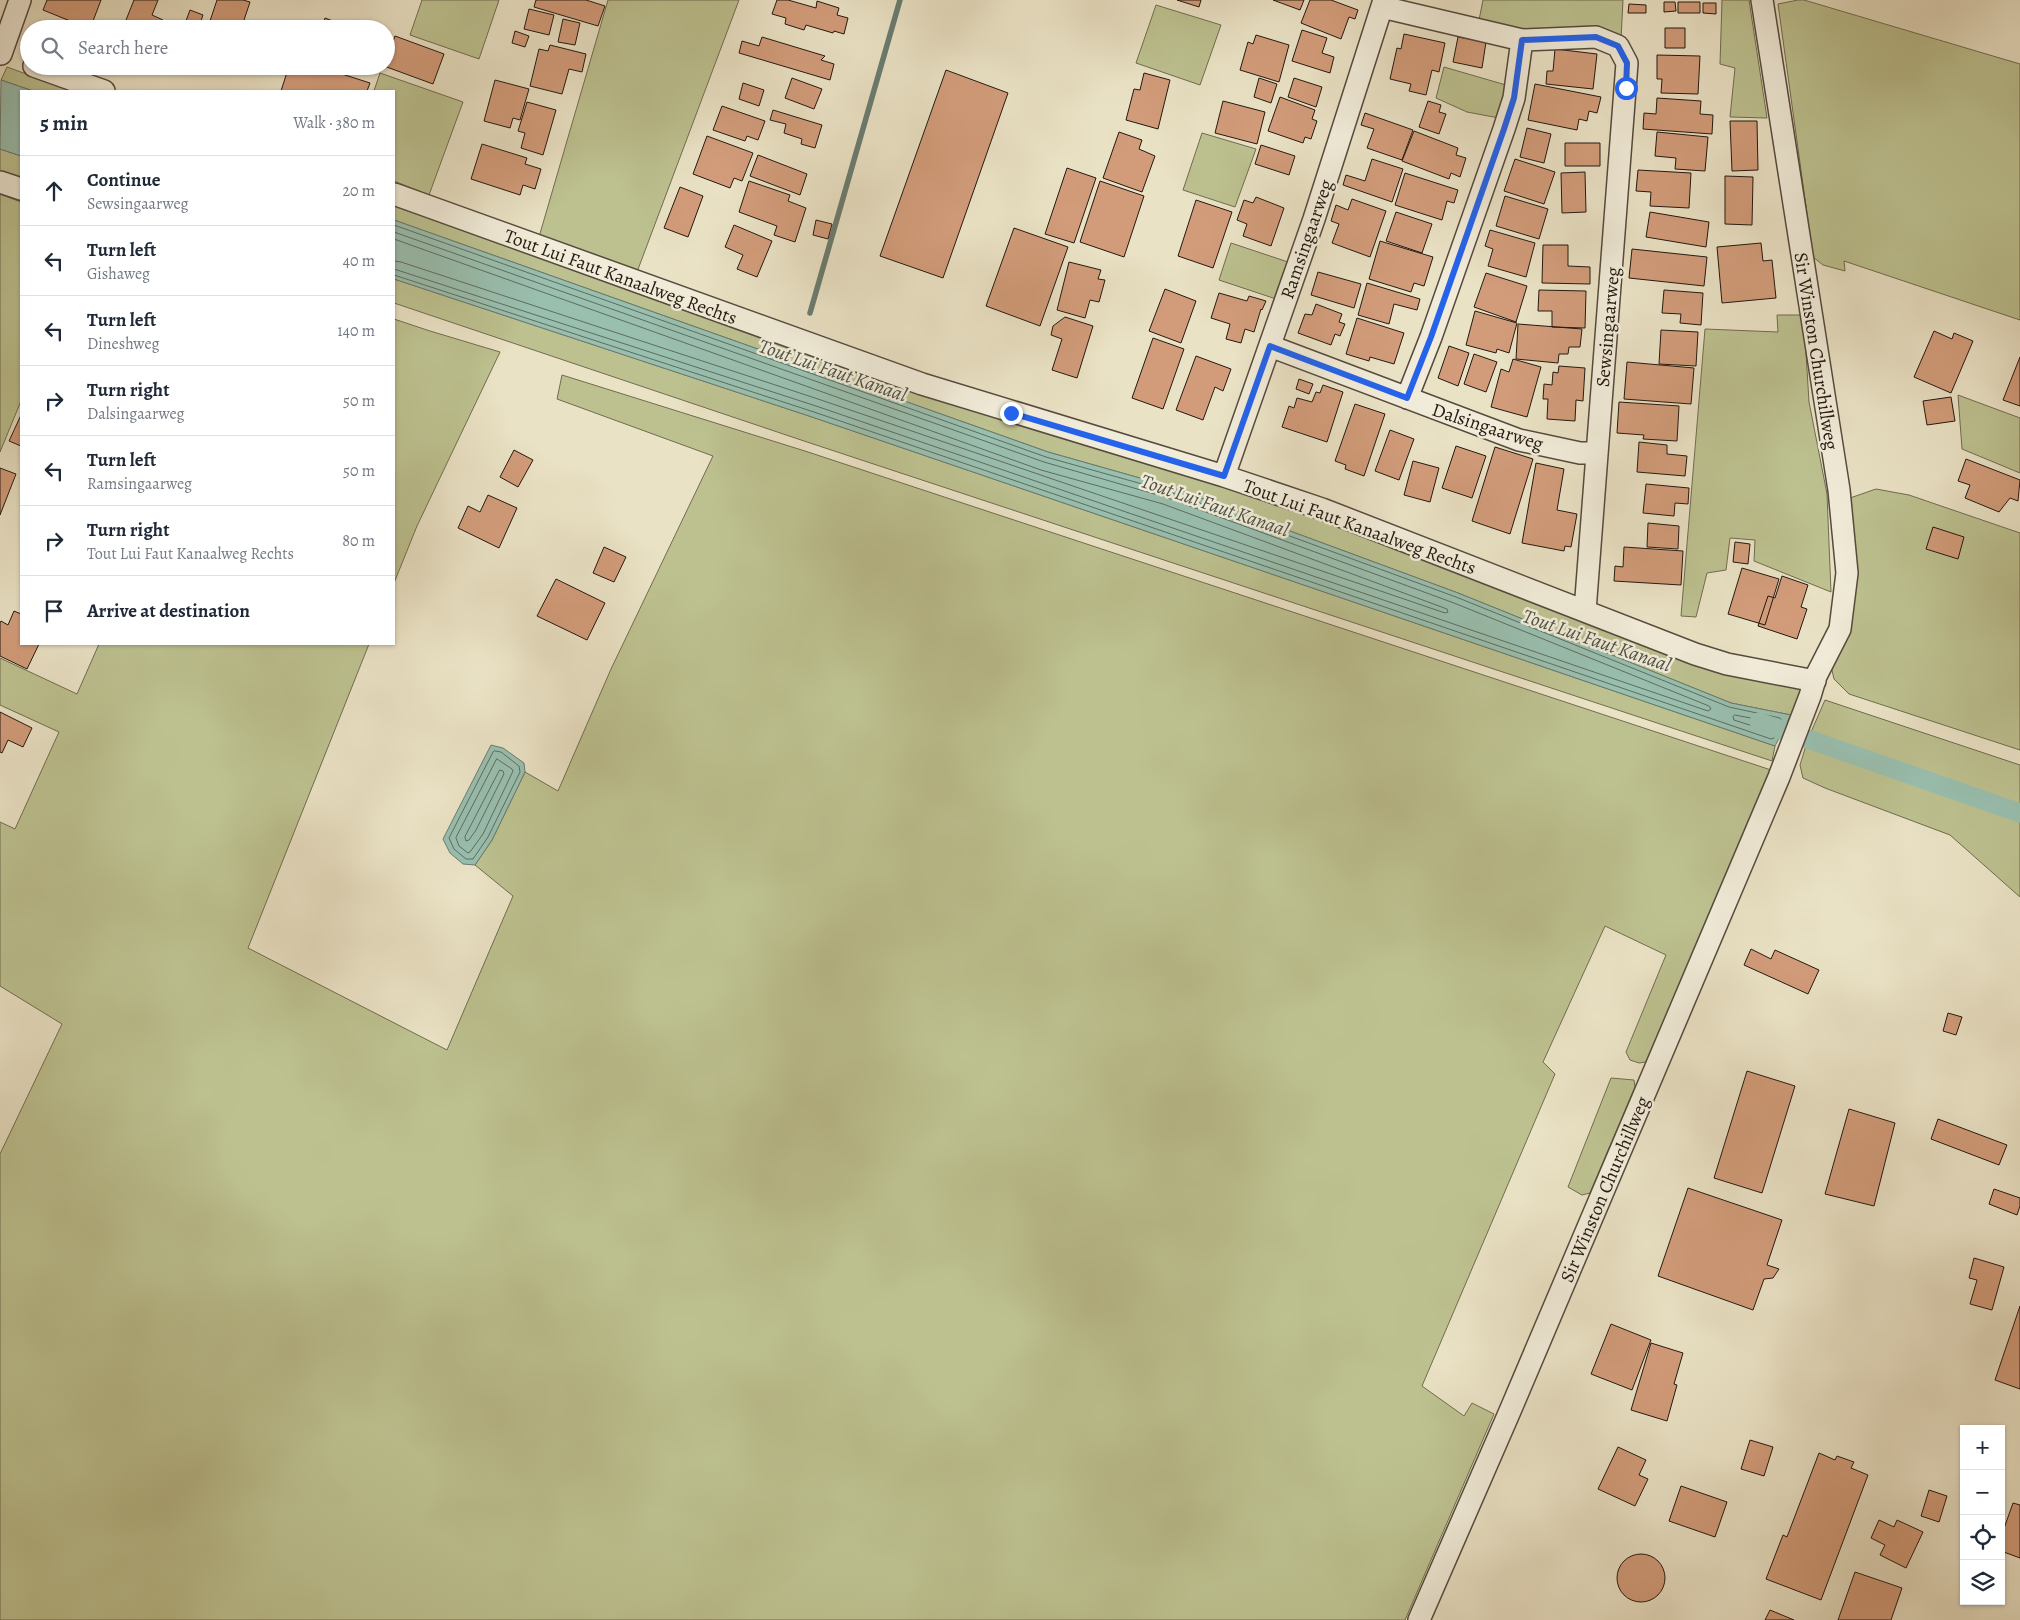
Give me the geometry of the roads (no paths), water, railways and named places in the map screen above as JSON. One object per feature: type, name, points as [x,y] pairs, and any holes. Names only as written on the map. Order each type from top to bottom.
[{"type":"street","points":[[20,0],[0,54],[20,61]]},
{"type":"street","name":"Sir Winston Churchillweg","points":[[1419,1620],[1510,1411],[1786,757],[1812,688],[1840,629],[1847,573],[1839,490],[1762,0]]},
{"type":"street","points":[[1383,3],[1522,40],[1514,98],[1431,337],[1407,398]]},
{"type":"street","name":"Ramsingaarweg","points":[[1224,476],[1314,219],[1383,3]]},
{"type":"street","name":"Sewsingaarweg","points":[[1522,40],[1596,37],[1618,46],[1627,63],[1585,611]]},
{"type":"street","points":[[59,75],[101,90]]},
{"type":"street","points":[[0,182],[20,189]]},
{"type":"street","name":"Tout Lui Faut Kanaalweg Rechts","points":[[395,194],[922,384],[1011,413],[1224,476],[1322,509],[1695,654],[1812,688]]},
{"type":"street","name":"Dalsingaarweg","points":[[1270,346],[1519,440],[1580,453],[1597,453]]},
{"type":"water","points":[[1,80],[30,90],[20,90],[20,156],[0,149]]},
{"type":"water","points":[[395,220],[1048,452],[1168,486],[1458,593],[1731,703],[1791,715],[1775,746],[812,417],[395,279]]},
{"type":"water","points":[[491,745],[503,748],[524,763],[525,772],[492,840],[475,865],[463,864],[450,853],[443,839]]},
{"type":"waterway","points":[[810,313],[900,0]]},
{"type":"waterway","name":"Tout Lui Faut Kanaal","points":[[1759,722],[2020,813]]}]
